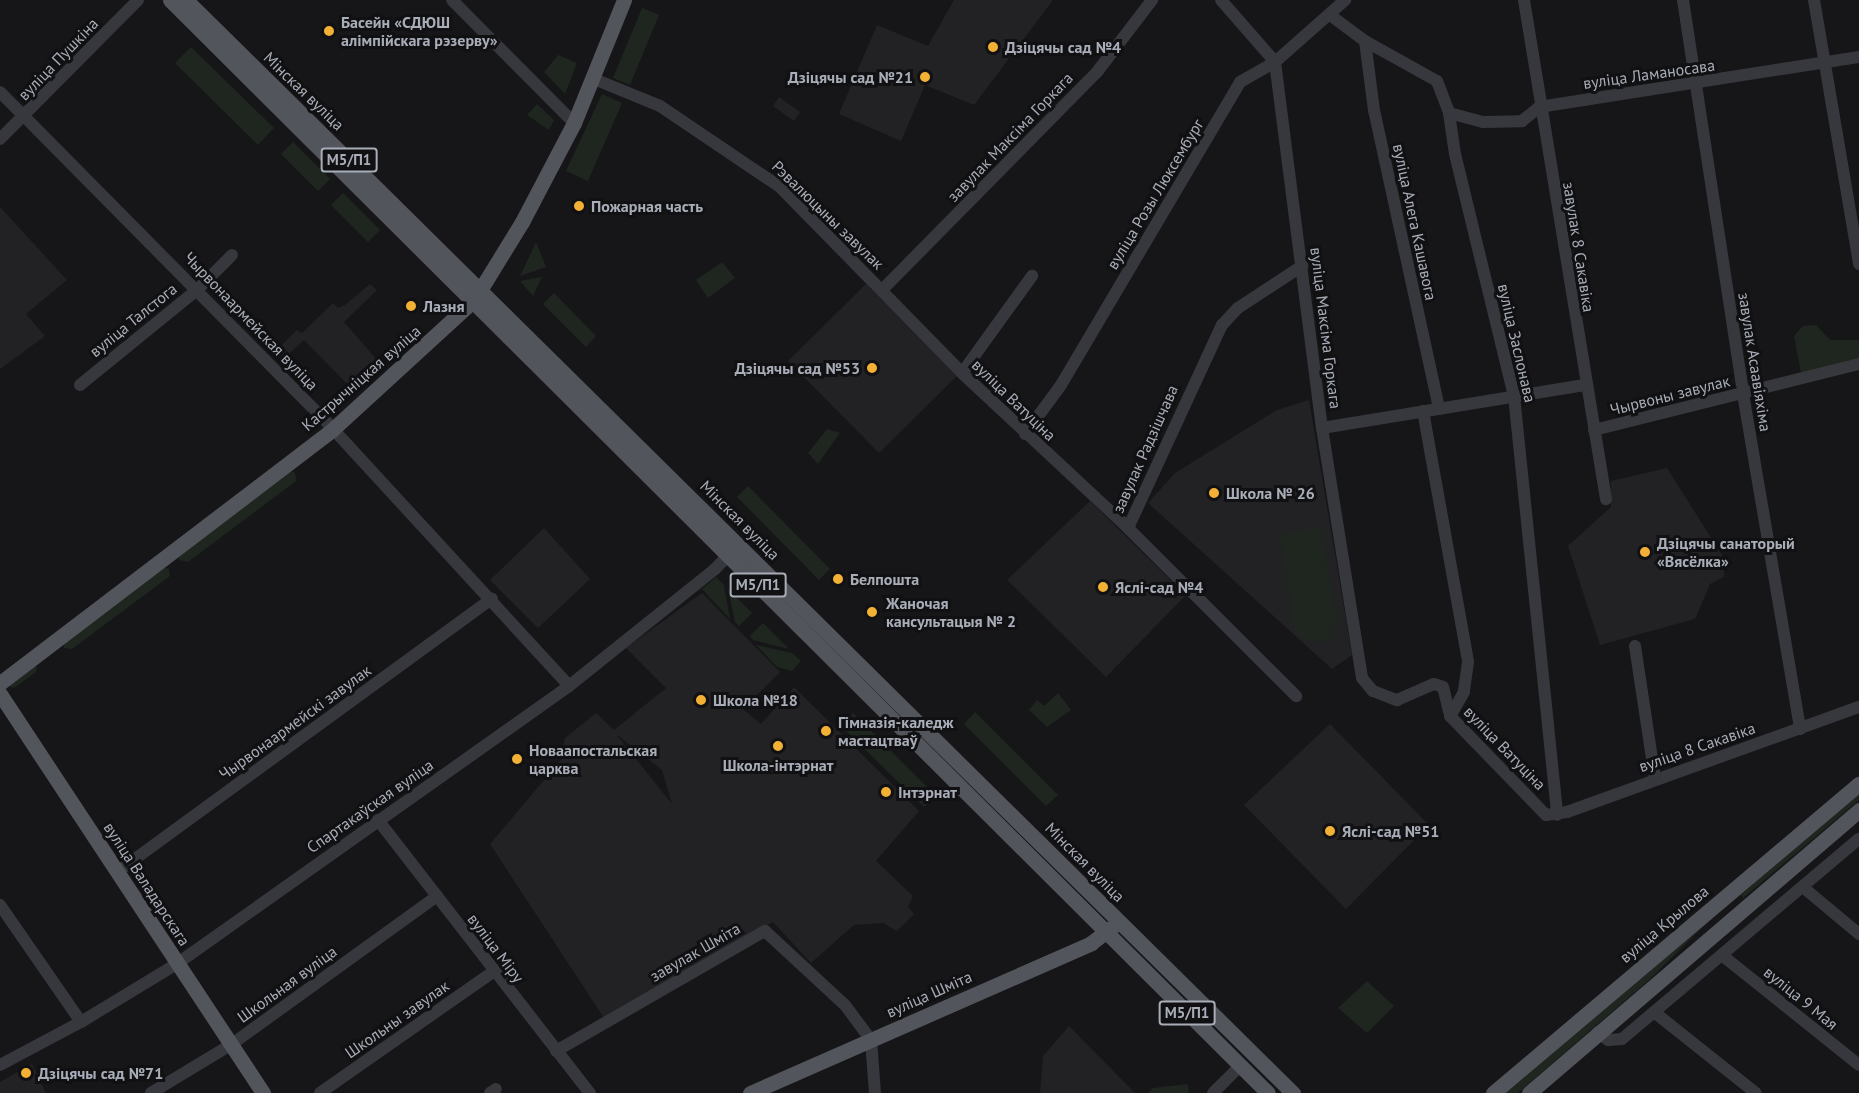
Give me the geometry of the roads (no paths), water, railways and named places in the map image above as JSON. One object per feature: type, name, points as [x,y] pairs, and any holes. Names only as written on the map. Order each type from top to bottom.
[{"type":"main road","name":"Мінская вуліца","points":[[170,0],[739,544],[1293,1093]]},
{"type":"main road","name":"Мінская вуліца","points":[[186,0],[478,295],[728,556],[1268,1093]]},
{"type":"main road","name":"Кастрычніцкая вуліца","points":[[0,683],[333,429],[478,295],[574,123],[624,0]]},
{"type":"main road","name":"вуліца Валадарскага","points":[[0,694],[263,1093]]},
{"type":"main road","name":"вуліца Крылова","points":[[1493,1093],[1859,784]]},
{"type":"main road","points":[[1529,1093],[1859,810]]},
{"type":"main road","points":[[1728,894],[1741,909]]},
{"type":"main road","name":"вуліца Шміта","points":[[750,1093],[769,1089],[1106,933],[1119,921]]},
{"type":"street","name":"вуліца Пушкіна","points":[[0,139],[138,0]]},
{"type":"street","points":[[452,0],[574,123]]},
{"type":"street","name":"завулак Максіма Горкага","points":[[882,290],[1097,72],[1152,0]]},
{"type":"street","points":[[1221,0],[1275,62]]},
{"type":"street","name":"вуліца Розы Люксембург","points":[[1024,434],[1061,385],[1240,82],[1275,62],[1345,0]]},
{"type":"street","name":"завулак 8 Сакавіка","points":[[1524,0],[1539,107],[1606,499]]},
{"type":"street","name":"завулак Асаавіяхіма","points":[[1683,0],[1743,394],[1800,729]]},
{"type":"street","points":[[1814,0],[1859,264]]},
{"type":"street","name":"вуліца Заслонава","points":[[1330,15],[1365,41],[1437,81],[1449,113],[1455,154],[1514,396],[1552,815]]},
{"type":"street","name":"вуліца Алега Кашавога","points":[[1365,41],[1374,110],[1439,409]]},
{"type":"street","name":"вуліца Ламаносава","points":[[1449,113],[1484,122],[1522,122],[1539,107],[1859,57]]},
{"type":"street","name":"вуліца Максіма Горкага","points":[[1275,62],[1322,428],[1362,678]]},
{"type":"street","name":"Рэвалюцыны завулак","points":[[594,78],[660,106],[761,171],[882,290]]},
{"type":"street","name":"Чырвонаармейская вуліца","points":[[0,92],[198,289],[333,429],[492,599],[568,686]]},
{"type":"street","name":"вуліца Талстога","points":[[80,385],[198,289],[232,255]]},
{"type":"street","name":"завулак Радзішчава","points":[[1296,696],[1128,528],[1222,325],[1238,308],[1302,266]]},
{"type":"street","points":[[962,373],[1032,276]]},
{"type":"street","name":"вуліца Ватуціна","points":[[882,290],[1024,434],[1128,528]]},
{"type":"street","name":"Чырвоны завулак","points":[[1594,430],[1859,364]]},
{"type":"street","points":[[1322,428],[1585,385]]},
{"type":"street","points":[[1422,411],[1468,662],[1464,692],[1450,716]]},
{"type":"street","name":"Спартакаўская вуліца","points":[[0,1065],[81,1022],[178,963],[568,686],[728,556],[739,544]]},
{"type":"street","name":"Чырвонаармейскі завулак","points":[[117,872],[492,599]]},
{"type":"street","points":[[1635,646],[1656,778]]},
{"type":"street","name":"вуліца Ватуціна","points":[[1362,678],[1384,698],[1397,700],[1434,684],[1443,687],[1450,716],[1552,815]]},
{"type":"street","name":"вуліца 8 Сакавіка","points":[[1552,815],[1859,707]]},
{"type":"street","name":"вуліца Міру","points":[[378,820],[493,972],[590,1093]]},
{"type":"street","points":[[1598,1032],[1608,1040],[1622,1039],[1804,888],[1859,839]]},
{"type":"street","points":[[1804,888],[1859,934]]},
{"type":"street","name":"Школьная вуліца","points":[[151,1093],[232,1044],[436,896]]},
{"type":"street","points":[[0,905],[81,1022]]},
{"type":"street","name":"завулак Шміта","points":[[556,1051],[765,931],[845,1005],[871,1040]]},
{"type":"street","name":"вуліца 9 Мая","points":[[1723,956],[1859,1065]]},
{"type":"street","name":"Школьны завулак","points":[[320,1093],[493,972]]},
{"type":"street","points":[[1654,1012],[1756,1093]]},
{"type":"street","points":[[871,1040],[875,1093]]},
{"type":"street","points":[[1213,1093],[1240,1066]]},
{"type":"place","name":"Басейн «СДЮШ алімпійскага рэзерву»","points":[[329,31]]},
{"type":"place","name":"Дзіцячы сад №4","points":[[993,47]]},
{"type":"place","name":"Дзіцячы сад №21","points":[[925,77]]},
{"type":"place","name":"Пожарная часть","points":[[579,206]]},
{"type":"place","name":"Лазня","points":[[411,306]]},
{"type":"place","name":"Дзіцячы сад №53","points":[[872,368]]},
{"type":"place","name":"Школа № 26","points":[[1214,493]]},
{"type":"place","name":"Дзіцячы санаторый «Вясёлка»","points":[[1645,552]]},
{"type":"place","name":"Белпошта","points":[[838,579]]},
{"type":"place","name":"Яслі-сад №4","points":[[1103,587]]},
{"type":"place","name":"Жаночая кансультацыя № 2","points":[[872,612]]},
{"type":"place","name":"Школа №18","points":[[701,700]]},
{"type":"place","name":"Гімназія-каледж мастацтваў","points":[[826,731]]},
{"type":"place","name":"Школа-інтэрнат","points":[[778,746]]},
{"type":"place","name":"Новаапостальская царква","points":[[517,759]]},
{"type":"place","name":"Інтэрнат","points":[[886,792]]},
{"type":"place","name":"Яслі-сад №51","points":[[1330,831]]},
{"type":"place","name":"Дзіцячы сад №71","points":[[26,1073]]}]
